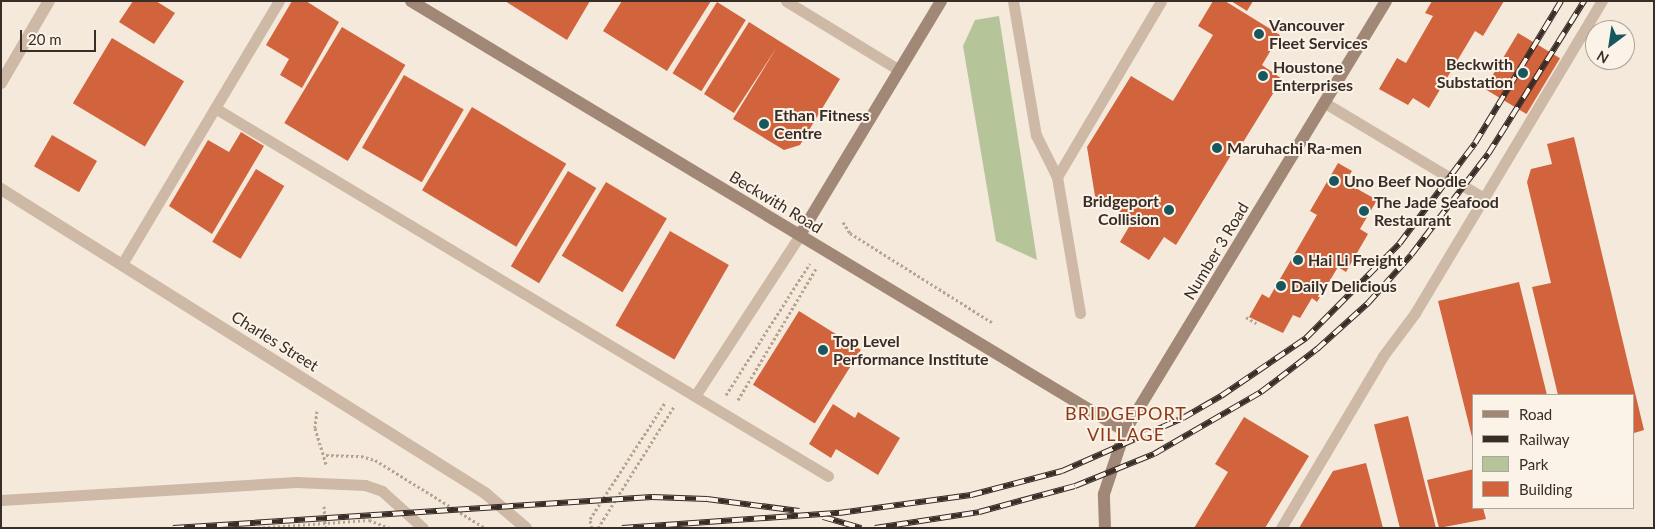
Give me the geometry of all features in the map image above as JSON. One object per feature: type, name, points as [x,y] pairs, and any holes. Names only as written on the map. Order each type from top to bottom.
[{"type":"street","points":[[1,83],[49,1]]},
{"type":"street","name":"Beckwith Road","points":[[411,1],[1125,431]]},
{"type":"street","points":[[800,235],[941,1]]},
{"type":"street","name":"Number 3 Road","points":[[1105,528],[1104,494],[1125,431],[1386,1]]},
{"type":"street","name":"Charles Street","points":[[1,189],[485,493],[526,528]]},
{"type":"lane","points":[[122,264],[279,1]]},
{"type":"lane","points":[[786,1],[899,70]]},
{"type":"lane","points":[[1013,1],[1036,135],[1057,177],[1080,313]]},
{"type":"lane","points":[[1057,177],[1161,1]]},
{"type":"lane","points":[[1281,528],[1383,356],[1415,313],[1602,1]]},
{"type":"lane","points":[[1325,103],[1484,198]]},
{"type":"lane","points":[[215,108],[828,476]]},
{"type":"lane","points":[[695,396],[800,235]]},
{"type":"lane","points":[[1,500],[326,482],[366,485],[382,492],[423,528]]},
{"type":"path","points":[[843,222],[850,233],[993,324]]},
{"type":"path","points":[[717,409],[811,262]]},
{"type":"path","points":[[728,416],[817,267]]},
{"type":"path","points":[[1246,317],[1256,323]]},
{"type":"path","points":[[320,388],[315,428],[326,454],[327,470]]},
{"type":"path","points":[[592,528],[590,519],[668,397]]},
{"type":"path","points":[[598,528],[675,405],[684,407]]},
{"type":"path","points":[[326,454],[361,456],[375,460],[485,528]]},
{"type":"path","points":[[324,506],[324,528]]},
{"type":"path","points":[[253,528],[369,520],[390,528]]},
{"type":"green space","points":[[999,16],[1037,260],[996,241],[963,46],[975,20]]},
{"type":"building","points":[[133,1],[156,1],[175,13],[154,44],[119,22]]},
{"type":"building","points":[[292,1],[306,1],[339,22],[302,88],[280,75],[289,59],[266,45]]},
{"type":"building","points":[[505,1],[590,1],[567,40]]},
{"type":"building","points":[[622,1],[711,1],[667,71],[603,31]]},
{"type":"building","points":[[1213,1],[1225,1],[1280,35],[1262,65],[1282,79],[1242,144],[1239,142],[1176,245],[1164,237],[1149,260],[1120,242],[1133,220],[1095,196],[1087,147],[1131,76],[1173,101],[1213,35],[1198,26]]},
{"type":"building","points":[[1231,1],[1253,1],[1247,11]]},
{"type":"building","points":[[1432,1],[1504,1],[1483,36],[1475,31],[1429,108],[1413,98],[1408,105],[1379,89],[1397,58],[1406,63],[1433,16],[1425,13]]},
{"type":"building","points":[[717,2],[746,20],[701,91],[672,73]]},
{"type":"building","points":[[749,22],[840,79],[800,145],[784,150],[733,119],[777,47],[734,113],[704,94]]},
{"type":"building","points":[[342,27],[405,65],[348,161],[284,123]]},
{"type":"building","name":"Beckwith Substation","points":[[1518,33],[1560,58],[1527,114],[1485,89]]},
{"type":"building","points":[[112,38],[184,81],[145,146],[73,103]]},
{"type":"building","points":[[404,75],[464,109],[422,182],[362,148]]},
{"type":"building","points":[[472,107],[566,164],[516,247],[422,190]]},
{"type":"building","points":[[241,132],[264,146],[212,234],[169,206],[208,140],[229,152]]},
{"type":"building","points":[[52,135],[97,161],[79,192],[34,166]]},
{"type":"building","points":[[1574,137],[1644,430],[1635,433],[1635,394],[1558,394],[1532,287],[1551,283],[1527,182],[1531,169],[1552,164],[1547,144]]},
{"type":"building","points":[[1338,163],[1352,171],[1345,182],[1377,200],[1360,229],[1368,234],[1346,272],[1338,267],[1317,302],[1312,298],[1300,318],[1293,315],[1283,333],[1249,317],[1262,294],[1269,298],[1317,215],[1310,211]]},
{"type":"building","points":[[256,169],[284,186],[241,259],[212,242]]},
{"type":"building","points":[[568,171],[596,188],[539,283],[511,266]]},
{"type":"building","points":[[606,182],[667,219],[623,292],[562,256]]},
{"type":"building","points":[[670,231],[729,265],[674,359],[616,325]]},
{"type":"building","points":[[1519,282],[1547,394],[1472,394],[1472,437],[1438,301]]},
{"type":"building","points":[[799,311],[861,350],[815,423],[753,385]]},
{"type":"building","points":[[833,404],[855,418],[858,412],[900,438],[878,475],[836,449],[831,458],[809,444]]},
{"type":"building","points":[[1408,416],[1436,528],[1400,528],[1374,424]]},
{"type":"building","points":[[1244,417],[1309,456],[1265,528],[1194,528],[1228,472],[1215,464]]},
{"type":"building","points":[[1366,463],[1383,528],[1299,528],[1333,471]]},
{"type":"building","points":[[1472,469],[1472,509],[1483,509],[1486,519],[1439,528],[1427,480]]},
{"type":"railway","points":[[622,528],[839,513],[971,495],[1062,471],[1183,418],[1221,396],[1306,338],[1399,244],[1475,143],[1561,1]]},
{"type":"railway","points":[[875,528],[979,512],[1075,486],[1154,454],[1261,392],[1317,349],[1368,303],[1411,255],[1488,154],[1584,1]]},
{"type":"railway","points":[[173,528],[652,497],[707,499],[799,511]]},
{"type":"railway","points":[[823,517],[861,528]]},
{"type":"place","name":"Vancouver Fleet Services","points":[[1259,34]]},
{"type":"place","name":"Beckwith Substation","points":[[1523,73]]},
{"type":"place","name":"Houstone Enterprises","points":[[1263,76]]},
{"type":"place","name":"Ethan Fitness Centre","points":[[764,124]]},
{"type":"place","name":"Maruhachi Ra-men","points":[[1217,148]]},
{"type":"place","name":"Uno Beef Noodle","points":[[1334,181]]},
{"type":"place","name":"Bridgeport Collision","points":[[1169,210]]},
{"type":"place","name":"The Jade Seafood Restaurant","points":[[1364,211]]},
{"type":"place","name":"Hai Li Freight","points":[[1298,260]]},
{"type":"place","name":"Daily Delicious","points":[[1281,286]]},
{"type":"place","name":"Top Level Performance Institute","points":[[823,350]]},
{"type":"district","name":"BRIDGEPORT VILLAGE","points":[[1126,424]]}]
